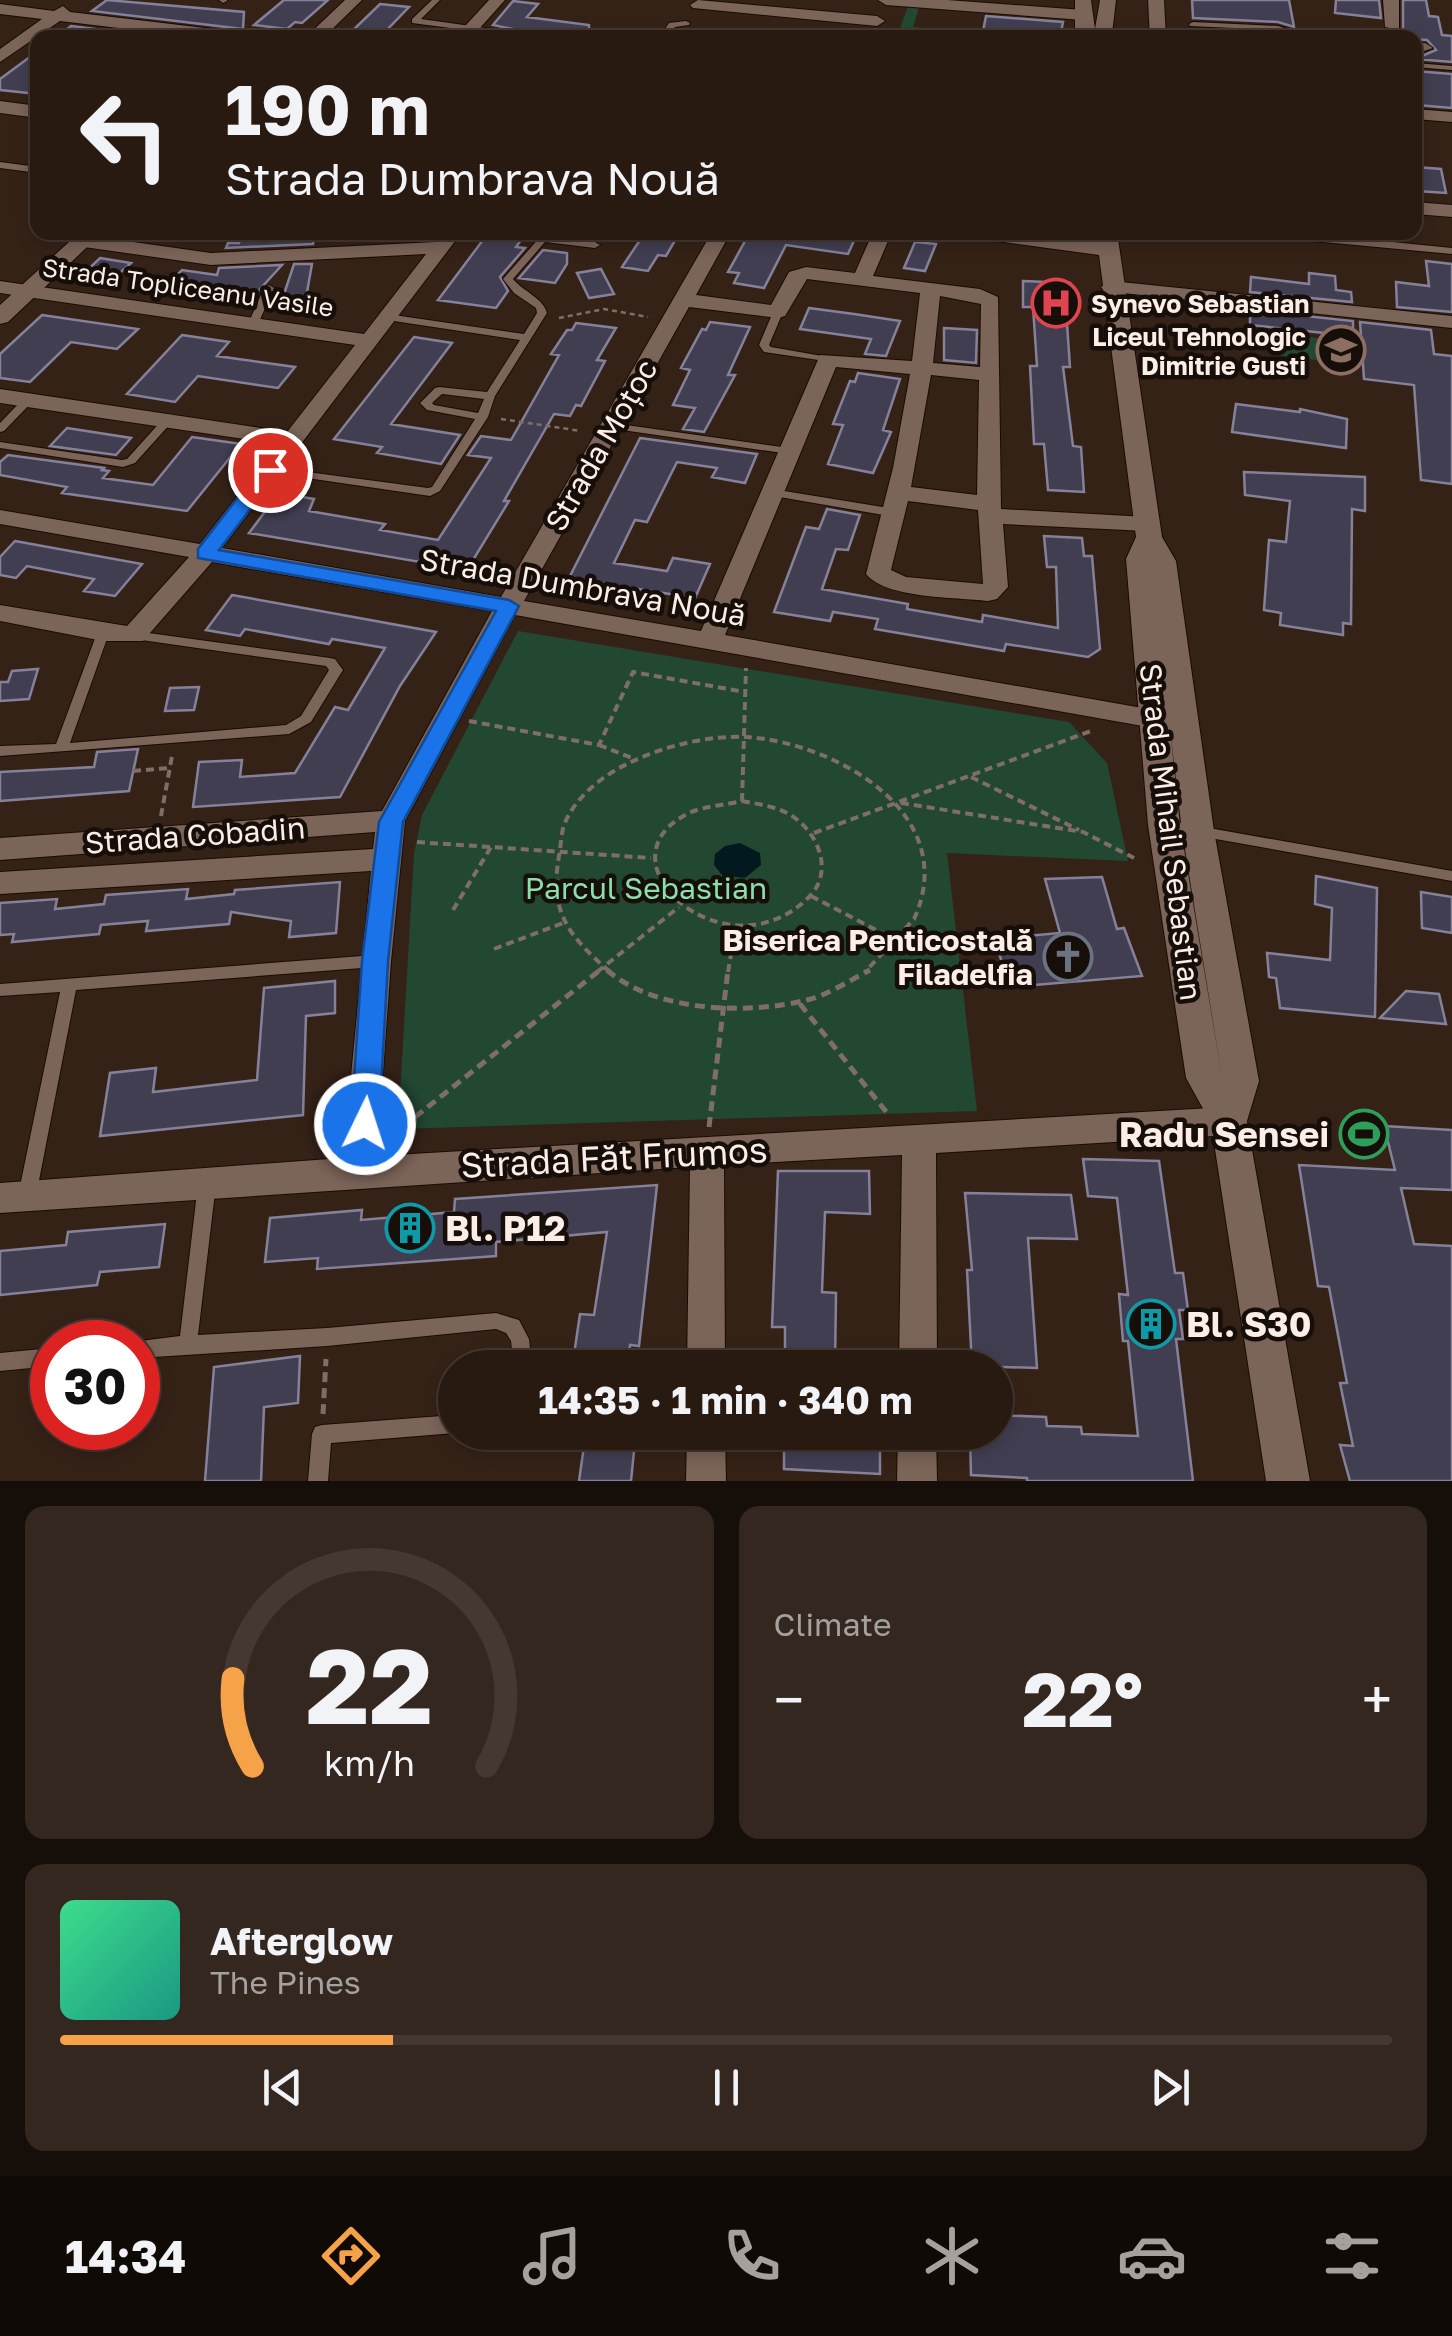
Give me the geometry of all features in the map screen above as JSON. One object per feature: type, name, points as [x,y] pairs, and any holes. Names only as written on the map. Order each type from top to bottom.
[{"type":"main road","points":[[1106,30],[1108,0]]},
{"type":"main road","points":[[0,110],[30,111]]},
{"type":"main road","points":[[0,317],[85,240]]},
{"type":"main road","name":"Strada Mihail Sebastian","points":[[1107,241],[1148,530],[1163,561],[1181,828]]},
{"type":"main road","name":"Strada Mihail Sebastian","points":[[1148,530],[1139,559],[1154,720],[1241,1082],[1229,1121],[1288,1481]]},
{"type":"street","points":[[38,30],[79,0]]},
{"type":"street","points":[[322,30],[354,0]]},
{"type":"street","points":[[469,30],[497,0]]},
{"type":"street","points":[[876,30],[885,0],[1083,8]]},
{"type":"street","points":[[1156,0],[1158,30]]},
{"type":"street","points":[[1391,0],[1392,27]]},
{"type":"street","points":[[698,6],[804,15],[863,30]]},
{"type":"street","points":[[0,9],[178,30]]},
{"type":"street","points":[[795,30],[804,15]]},
{"type":"street","points":[[0,57],[30,35]]},
{"type":"street","points":[[1422,115],[1452,118]]},
{"type":"street","points":[[1422,209],[1452,213]]},
{"type":"street","points":[[105,240],[210,259],[447,240]]},
{"type":"street","points":[[0,613],[103,633],[134,634],[205,554],[447,240]]},
{"type":"street","name":"Strada Moțoc","points":[[361,1165],[387,840],[445,716],[717,240]]},
{"type":"street","points":[[861,281],[879,240]]},
{"type":"street","points":[[678,310],[778,312],[800,274],[980,294],[990,301],[990,510],[996,587],[988,593],[902,584],[878,574],[898,503],[924,370],[930,290]]},
{"type":"street","name":"Strada Topliceanu Vasile","points":[[0,287],[369,341]]},
{"type":"street","points":[[1112,287],[1452,322]]},
{"type":"street","points":[[709,642],[828,360],[988,374]]},
{"type":"street","points":[[0,396],[293,440]]},
{"type":"street","points":[[898,503],[1148,530]]},
{"type":"street","name":"Strada Dumbrava Nouă","points":[[0,518],[1154,720]]},
{"type":"street","name":"Strada Cobadin","points":[[0,849],[157,838],[387,840]]},
{"type":"street","name":"Strada Cobadin","points":[[0,882],[387,840]]},
{"type":"street","name":"Strada Făt Frumos","points":[[14,1197],[207,1184],[361,1165],[707,1152],[1229,1121]]},
{"type":"street","points":[[914,1140],[918,1350]]},
{"type":"street","points":[[706,1350],[707,1152]]},
{"type":"street","points":[[706,1450],[706,1481]]},
{"type":"street","points":[[917,1481],[918,1450]]},
{"type":"lane","points":[[436,0],[415,21],[453,30]]},
{"type":"lane","points":[[669,30],[672,25],[686,23]]},
{"type":"lane","points":[[1193,24],[1285,30]]},
{"type":"lane","points":[[1422,65],[1452,68]]},
{"type":"lane","points":[[0,164],[30,169]]},
{"type":"lane","points":[[270,470],[430,492],[436,489],[482,417],[490,396],[540,322],[541,307],[508,279],[541,240]]},
{"type":"lane","points":[[551,240],[594,245]]},
{"type":"lane","points":[[1334,240],[1452,251]]},
{"type":"lane","points":[[253,324],[270,288]]},
{"type":"lane","points":[[778,312],[764,345],[768,350],[828,360]]},
{"type":"lane","points":[[388,318],[528,338]]},
{"type":"lane","points":[[482,417],[426,404],[439,390],[490,396]]},
{"type":"lane","points":[[0,429],[28,400]]},
{"type":"lane","points":[[0,445],[124,464],[167,421]]},
{"type":"lane","points":[[609,430],[790,451]]},
{"type":"lane","points":[[772,494],[898,503]]},
{"type":"lane","points":[[62,748],[103,633]]},
{"type":"lane","points":[[0,751],[298,726],[336,666],[330,662],[134,634]]},
{"type":"lane","points":[[1181,828],[1452,876]]},
{"type":"lane","points":[[0,990],[375,961]]},
{"type":"lane","points":[[14,1197],[69,985]]},
{"type":"lane","points":[[188,1344],[207,1184]]},
{"type":"lane","points":[[160,1347],[327,1337],[496,1321],[512,1326],[521,1350]]},
{"type":"lane","points":[[0,1362],[30,1359]]},
{"type":"lane","points":[[318,1481],[322,1434],[438,1425]]},
{"type":"path","points":[[540,322],[604,309],[678,310]]},
{"type":"path","points":[[482,417],[609,430]]},
{"type":"path","points":[[742,802],[746,648]]},
{"type":"path","points":[[599,745],[633,672],[745,692]]},
{"type":"path","points":[[812,834],[1093,730],[1105,724],[1111,712]]},
{"type":"path","points":[[445,716],[599,745],[634,759]]},
{"type":"path","points":[[157,838],[175,737]]},
{"type":"path","points":[[744,737],[780,741],[830,756],[874,780],[897,802],[917,835],[925,871],[920,908],[901,943],[875,969],[841,990],[800,1004],[761,1011],[720,1011],[676,1004],[636,988],[601,967],[579,946],[563,923],[552,887],[553,851],[569,815],[587,794],[634,759],[668,746],[744,737]]},
{"type":"path","points":[[133,771],[169,768]]},
{"type":"path","points":[[968,776],[1134,858]]},
{"type":"path","points":[[742,802],[770,806],[794,817],[812,834],[822,854],[821,875],[811,896],[792,912],[766,922],[714,923],[679,907],[663,892],[655,875],[654,858],[660,840],[673,823],[692,811],[742,802]]},
{"type":"path","points":[[897,802],[1084,832]]},
{"type":"path","points":[[387,840],[654,858]]},
{"type":"path","points":[[453,910],[490,847]]},
{"type":"path","points":[[811,896],[901,943]]},
{"type":"path","points":[[361,1165],[679,907]]},
{"type":"path","points":[[494,949],[563,923]]},
{"type":"path","points":[[707,1152],[720,1011],[736,925]]},
{"type":"path","points":[[800,1004],[914,1140]]},
{"type":"path","points":[[322,1434],[327,1337]]},
{"type":"green space","points":[[908,6],[919,7],[913,27],[955,30],[899,30]]},
{"type":"green space","points":[[1275,333],[1350,342],[1351,364],[1275,355]]},
{"type":"green space","name":"Parcul Sebastian","points":[[518,631],[1069,722],[1107,763],[1128,861],[947,853],[977,1111],[398,1129],[414,854],[422,815]]},
{"type":"water","points":[[740,843],[760,853],[761,865],[745,878],[722,875],[714,865],[715,854],[725,846]]},
{"type":"building","points":[[107,0],[244,12],[243,29],[92,11]]},
{"type":"building","points":[[284,0],[328,0],[302,23],[295,22],[287,29],[254,25]]},
{"type":"building","points":[[1192,0],[1289,0],[1294,27],[1278,22],[1193,18]]},
{"type":"building","points":[[1336,0],[1379,0],[1381,18],[1335,13]]},
{"type":"building","points":[[1403,0],[1426,0],[1429,16],[1438,17],[1442,35],[1452,36],[1452,62],[1422,60],[1436,50],[1422,40],[1422,30],[1403,30]]},
{"type":"building","points":[[513,1],[538,4],[527,17],[589,25],[589,30],[518,30],[493,25]]},
{"type":"building","points":[[380,4],[409,7],[387,30],[353,30]]},
{"type":"building","points":[[986,16],[1063,22],[1062,30],[983,30]]},
{"type":"building","points":[[71,26],[103,30],[66,30]]},
{"type":"building","points":[[30,57],[30,93],[0,90],[0,79]]},
{"type":"building","points":[[1422,72],[1452,74],[1452,108],[1422,105]]},
{"type":"building","points":[[1422,168],[1441,169],[1446,193],[1422,191]]},
{"type":"building","points":[[314,240],[313,244],[226,248],[228,243]]},
{"type":"building","points":[[483,240],[521,240],[516,247],[525,248],[500,277],[508,291],[496,308],[438,300]]},
{"type":"building","points":[[640,240],[675,240],[666,256],[658,255],[648,271],[622,267]]},
{"type":"building","points":[[746,240],[854,240],[848,254],[786,245],[764,288],[734,283],[739,273],[728,272]]},
{"type":"building","points":[[915,242],[936,244],[925,271],[904,268]]},
{"type":"building","points":[[543,250],[567,253],[567,264],[555,283],[519,278]]},
{"type":"building","points":[[100,258],[131,263],[110,282],[79,278]]},
{"type":"building","points":[[1426,261],[1452,264],[1452,312],[1397,307],[1396,282],[1429,286]]},
{"type":"building","points":[[294,264],[312,264],[304,309],[279,309]]},
{"type":"building","points":[[282,265],[249,301],[162,290],[182,270],[217,275],[219,268]]},
{"type":"building","points":[[601,269],[614,294],[589,298],[577,273]]},
{"type":"building","points":[[1309,273],[1335,276],[1336,290],[1351,292],[1352,302],[1250,292],[1251,277],[1309,284]]},
{"type":"building","points":[[1023,281],[1070,283],[1071,309],[1066,309],[1070,367],[1063,367],[1073,446],[1081,447],[1084,492],[1048,490],[1044,444],[1034,444],[1030,366],[1037,366],[1033,307],[1023,307]]},
{"type":"building","points":[[809,308],[900,321],[886,356],[865,354],[871,339],[800,329]]},
{"type":"building","points":[[1250,310],[1353,321],[1353,336],[1250,325]]},
{"type":"building","points":[[42,315],[138,329],[117,349],[71,342],[30,382],[0,378],[0,354]]},
{"type":"building","points":[[710,322],[750,327],[728,375],[735,375],[704,432],[683,429],[695,408],[673,405],[690,370],[681,368],[702,329],[706,330]]},
{"type":"building","points":[[1360,322],[1431,330],[1434,354],[1452,356],[1452,484],[1421,480],[1414,385],[1364,379]]},
{"type":"building","points":[[576,323],[616,328],[597,360],[605,361],[581,406],[576,405],[570,416],[554,414],[504,501],[509,501],[467,570],[249,533],[279,493],[314,499],[309,511],[385,524],[380,530],[438,540],[491,458],[468,455],[481,436],[511,440],[559,355],[551,354]]},
{"type":"building","points":[[944,328],[977,330],[976,363],[944,360]]},
{"type":"building","points":[[182,335],[229,342],[217,356],[295,367],[278,388],[198,376],[175,402],[127,394]]},
{"type":"building","points":[[414,337],[452,343],[391,424],[460,435],[441,464],[377,453],[382,447],[334,439]]},
{"type":"building","points":[[858,373],[900,379],[883,430],[891,432],[873,473],[828,464],[843,425],[833,424],[850,381],[855,382]]},
{"type":"building","points":[[1236,404],[1300,409],[1347,419],[1346,448],[1232,432]]},
{"type":"building","points":[[67,428],[131,438],[116,455],[50,446]]},
{"type":"building","points":[[192,437],[241,444],[187,511],[62,493],[67,487],[0,475],[0,462],[8,455],[104,468],[109,471],[103,478],[153,485]]},
{"type":"building","points":[[640,438],[757,454],[745,483],[712,477],[717,468],[677,462],[647,522],[635,520],[614,563],[667,571],[673,558],[710,564],[695,598],[569,578]]},
{"type":"building","points":[[1244,472],[1365,477],[1365,511],[1352,509],[1351,624],[1343,623],[1343,635],[1280,625],[1281,613],[1264,610],[1269,540],[1286,542],[1290,501],[1245,495]]},
{"type":"building","points":[[827,509],[860,515],[848,550],[836,549],[822,589],[982,622],[983,615],[1058,628],[1056,567],[1047,567],[1044,536],[1082,538],[1084,556],[1092,556],[1100,649],[1088,657],[1006,644],[1004,651],[875,629],[878,619],[833,612],[830,621],[774,612],[806,527],[819,529]]},
{"type":"building","points":[[15,541],[142,564],[115,596],[84,591],[94,579],[27,566],[16,578],[0,575],[0,557]]},
{"type":"building","points":[[232,595],[436,632],[400,686],[340,797],[193,807],[199,762],[242,760],[240,777],[295,773],[335,707],[348,710],[385,648],[332,639],[329,644],[245,629],[240,636],[206,630]]},
{"type":"building","points":[[38,669],[29,699],[0,701],[0,682],[8,682],[12,671]]},
{"type":"building","points":[[199,687],[194,710],[165,711],[170,688]]},
{"type":"building","points":[[138,749],[129,791],[0,801],[0,772],[94,767],[97,752]]},
{"type":"building","points":[[1316,876],[1377,888],[1375,1017],[1280,1008],[1276,978],[1269,977],[1267,953],[1330,960],[1332,908],[1315,904]]},
{"type":"building","name":"Biserica Penticostală Filadelfia","points":[[1102,877],[1117,929],[1124,928],[1142,976],[1009,987],[995,939],[1060,933],[1045,879]]},
{"type":"building","points":[[340,882],[336,933],[289,937],[291,921],[231,912],[229,924],[146,931],[148,921],[101,925],[99,934],[12,942],[14,934],[0,935],[0,903],[57,899],[55,909],[104,904],[106,895],[188,889],[186,899],[234,894],[235,890]]},
{"type":"building","points":[[1421,892],[1452,897],[1452,933],[1422,928]]},
{"type":"building","points":[[335,981],[335,1013],[306,1016],[303,1115],[100,1136],[110,1073],[156,1068],[153,1092],[257,1080],[264,988]]},
{"type":"building","points":[[1406,991],[1439,994],[1446,1024],[1380,1018]]},
{"type":"building","points":[[1384,1126],[1452,1130],[1452,1190],[1401,1188],[1414,1244],[1452,1246],[1452,1481],[1350,1481],[1340,1445],[1353,1446],[1340,1383],[1347,1383],[1329,1287],[1318,1286],[1299,1165],[1395,1170]]},
{"type":"building","name":"Bl. S30","points":[[1083,1159],[1159,1161],[1175,1273],[1183,1273],[1188,1310],[1179,1310],[1183,1339],[1176,1339],[1193,1481],[1027,1481],[971,1475],[970,1450],[1013,1450],[1013,1416],[1046,1417],[1047,1426],[1081,1427],[1082,1434],[1138,1436],[1128,1341],[1123,1341],[1119,1294],[1128,1295],[1117,1198],[1088,1196]]},
{"type":"building","points":[[778,1171],[869,1171],[870,1214],[825,1212],[822,1292],[836,1293],[835,1350],[785,1350],[785,1327],[772,1327]]},
{"type":"building","points":[[657,1185],[639,1346],[630,1345],[629,1350],[575,1350],[580,1314],[594,1315],[607,1232],[496,1242],[496,1256],[317,1269],[318,1258],[265,1262],[270,1218],[362,1210],[361,1220],[454,1212],[455,1199]]},
{"type":"building","points":[[965,1193],[1071,1195],[1077,1239],[1028,1238],[1037,1368],[1013,1367],[1013,1350],[971,1350],[967,1270],[972,1270]]},
{"type":"building","points":[[165,1224],[159,1267],[100,1272],[97,1285],[0,1295],[0,1251],[66,1245],[68,1232]]},
{"type":"building","points":[[300,1356],[298,1403],[264,1407],[261,1481],[205,1481],[214,1367]]},
{"type":"building","points":[[583,1450],[634,1450],[631,1481],[579,1481]]},
{"type":"building","points":[[784,1450],[880,1450],[880,1474],[784,1469]]},
{"type":"place","name":"Synevo Sebastian","points":[[1056,303]]},
{"type":"place","name":"Liceul Tehnologic Dimitrie Gusti","points":[[1341,350]]},
{"type":"place","name":"Biserica Penticostală Filadelfia","points":[[1068,957]]},
{"type":"place","name":"Radu Sensei","points":[[1364,1134]]},
{"type":"place","name":"Bl. P12","points":[[410,1228]]},
{"type":"place","name":"Bl. S30","points":[[1151,1324]]},
{"type":"route","points":[[270,470],[205,554],[509,606],[445,716],[391,822],[375,961],[365,1124]]}]
